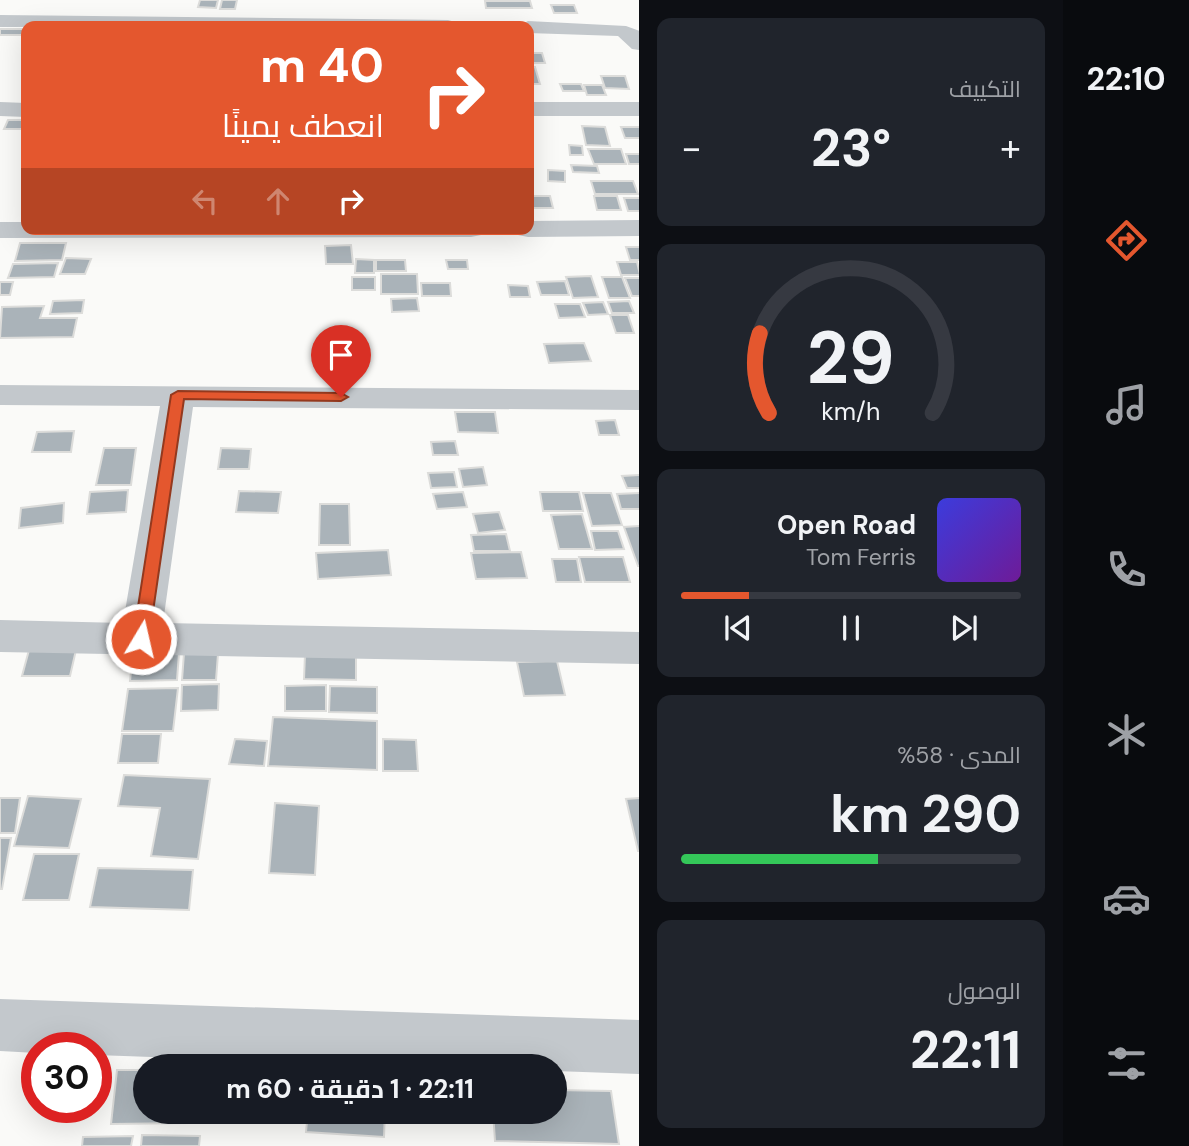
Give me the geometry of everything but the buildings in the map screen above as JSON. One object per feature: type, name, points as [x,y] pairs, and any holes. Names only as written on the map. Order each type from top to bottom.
[{"type":"street","points":[[0,21],[21,21]]},
{"type":"street","points":[[534,27],[619,30],[630,33],[639,44]]},
{"type":"street","points":[[0,109],[21,110]]},
{"type":"street","points":[[534,110],[639,109]]},
{"type":"street","points":[[534,229],[639,228]]},
{"type":"street","points":[[0,230],[21,230]]},
{"type":"street","points":[[0,395],[639,400]]},
{"type":"street","points":[[141,639],[178,395]]},
{"type":"street","points":[[0,636],[639,649]]},
{"type":"street","points":[[0,1025],[639,1047]]},
{"type":"route","points":[[141,639],[178,395],[341,397]]}]
